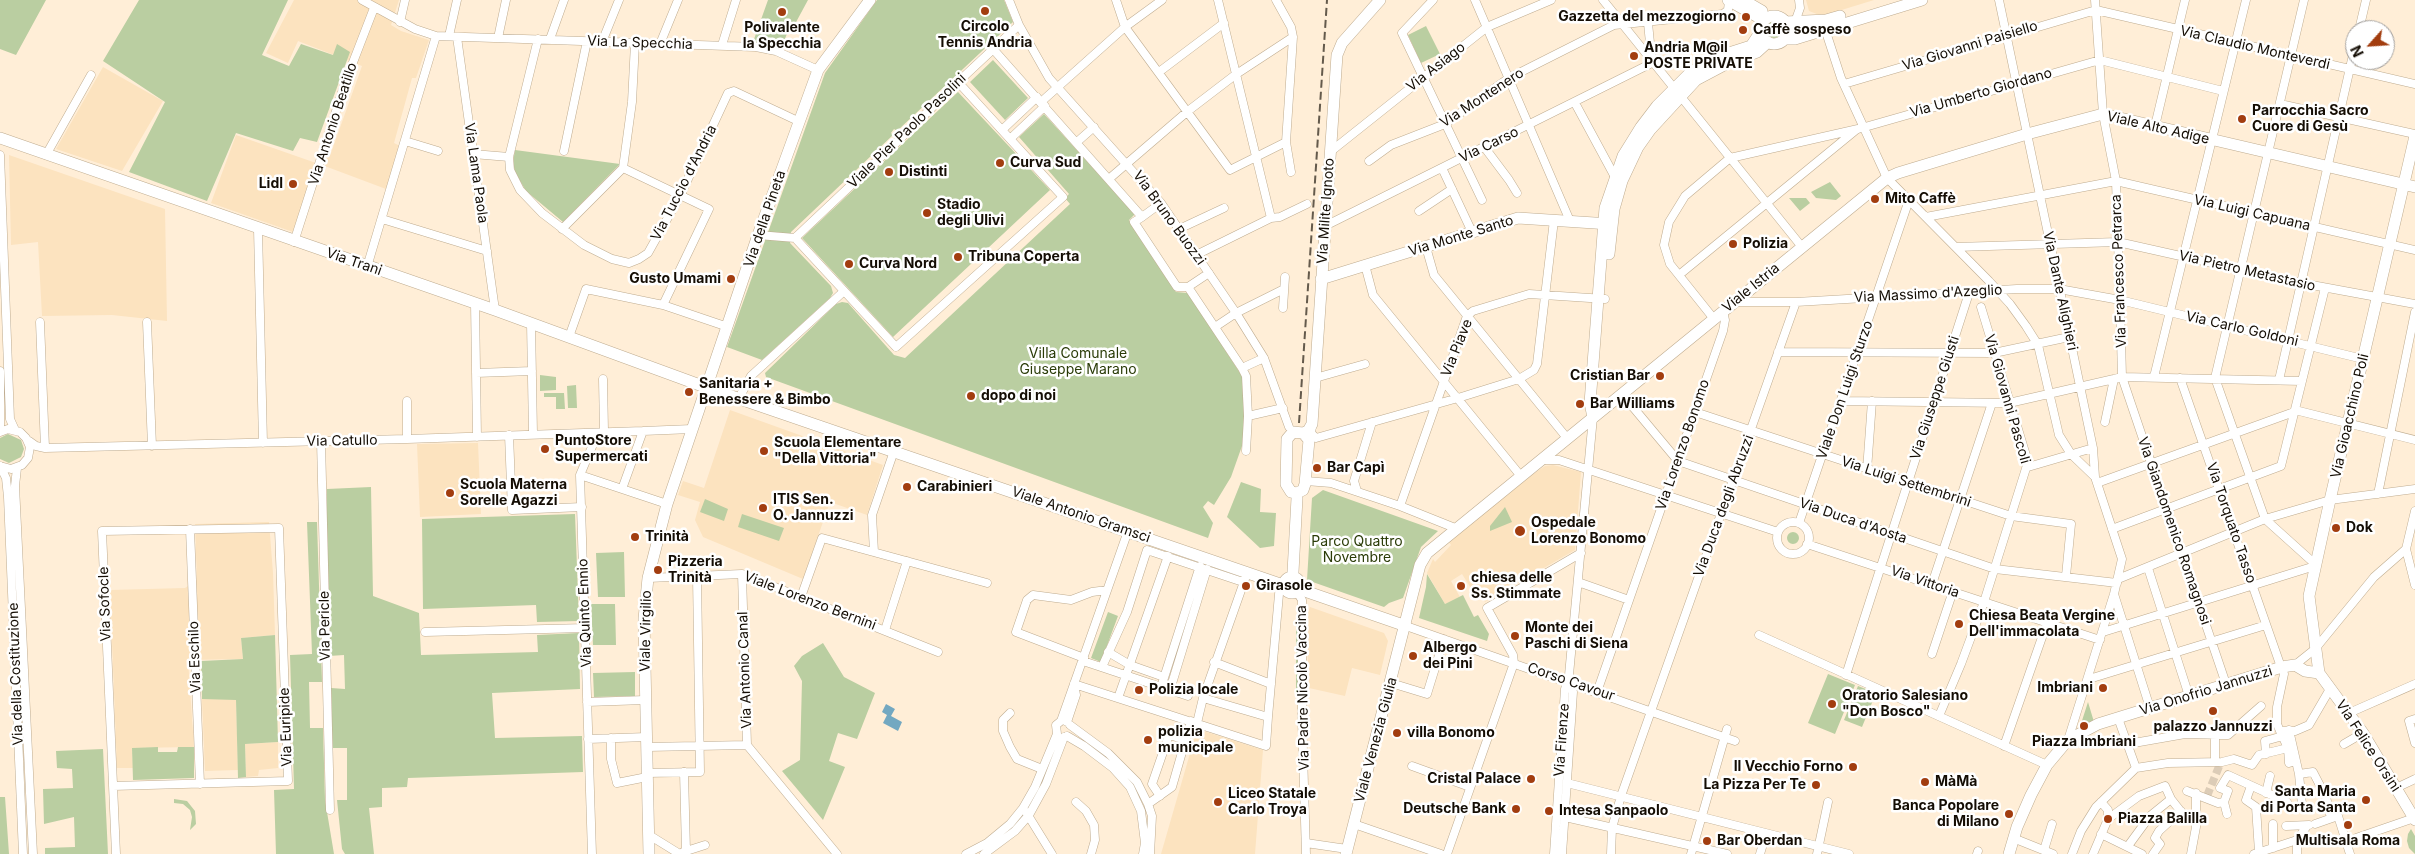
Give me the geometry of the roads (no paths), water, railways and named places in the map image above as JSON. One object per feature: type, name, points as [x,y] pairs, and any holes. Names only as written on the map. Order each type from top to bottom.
[{"type":"street","name":"Via La Specchia","points":[[362,0],[400,22],[436,36],[722,45],[776,51],[818,70]]},
{"type":"street","points":[[400,22],[405,0]]},
{"type":"street","points":[[453,36],[457,0]]},
{"type":"street","points":[[498,38],[506,0]]},
{"type":"street","points":[[550,39],[564,0]]},
{"type":"street","points":[[602,42],[619,0]]},
{"type":"street","points":[[660,44],[678,0]]},
{"type":"street","points":[[722,45],[736,0]]},
{"type":"street","name":"Via della Pineta","points":[[708,388],[758,236],[818,70],[870,0]]},
{"type":"street","name":"Via Bruno Buozzi","points":[[1009,0],[1019,25],[1049,78],[1161,203],[1236,313],[1264,358],[1283,408],[1301,435],[1286,439],[1286,484],[1296,494]]},
{"type":"street","points":[[1116,0],[1125,27],[1230,170],[1286,142]]},
{"type":"street","points":[[1010,139],[1041,102],[1057,87],[1125,27],[1162,0]]},
{"type":"street","points":[[1218,0],[1271,218]]},
{"type":"street","points":[[1276,0],[1291,27],[1292,36],[1286,142],[1291,172]]},
{"type":"street","name":"Via Milite Ignoto","points":[[1301,435],[1308,431],[1312,424],[1337,55],[1342,43],[1380,0]]},
{"type":"street","points":[[1475,0],[1570,221]]},
{"type":"street","name":"Via Asiago","points":[[1330,152],[1487,27],[1552,0]]},
{"type":"street","points":[[1603,0],[1802,247]]},
{"type":"street","points":[[1728,0],[1765,23]]},
{"type":"street","name":"Via Montenero","points":[[1369,161],[1391,145],[1445,124],[1509,78],[1612,26],[1723,14],[1728,10],[1728,0]]},
{"type":"street","points":[[1743,0],[1759,5],[1765,23],[1768,42]]},
{"type":"street","points":[[1607,224],[1622,182],[1638,147],[1691,72],[1751,46],[1765,23],[1780,17],[1790,22],[1826,20],[1894,0]]},
{"type":"street","points":[[1593,417],[1590,403],[1607,224],[1605,208],[1615,176],[1629,144],[1641,127],[1676,92],[1730,62],[1757,52],[1768,42],[1777,43],[1785,39],[1794,38],[1922,0]]},
{"type":"street","name":"Via Dante Alighieri","points":[[1999,0],[2093,448],[2096,480],[2122,559],[2118,581],[2102,636],[2068,740]]},
{"type":"street","name":"Via Francesco Petrarca","points":[[2095,0],[2103,114],[2116,181],[2120,300],[2118,378],[2105,422]]},
{"type":"street","points":[[2156,126],[2185,0]]},
{"type":"street","points":[[2154,377],[2246,0]]},
{"type":"street","points":[[2304,0],[2215,378],[2265,520],[2315,565]]},
{"type":"street","points":[[2361,20],[2366,0]]},
{"type":"street","points":[[1431,1],[1402,33],[1482,200]]},
{"type":"street","points":[[1799,4],[1810,22]]},
{"type":"street","points":[[1785,39],[1790,22],[1799,4]]},
{"type":"street","name":"Via Antonio Beatillo","points":[[294,242],[346,83],[374,8]]},
{"type":"street","name":"Via Giovanni Paisiello","points":[[1844,84],[2096,10]]},
{"type":"street","name":"Via Claudio Monteverdi","points":[[2096,10],[2345,68]]},
{"type":"street","points":[[1648,23],[1652,63]]},
{"type":"street","points":[[1159,72],[1224,24]]},
{"type":"street","name":"Viale Pier Paolo Pasolini","points":[[795,238],[1019,25]]},
{"type":"street","points":[[1825,29],[1860,128],[1887,178],[2010,304],[2038,345],[2059,435],[2070,454],[2096,480],[2151,464],[2294,411],[2415,440]]},
{"type":"street","points":[[367,267],[436,36]]},
{"type":"street","name":"Via Lama Paola","points":[[453,36],[473,154],[495,310]]},
{"type":"street","points":[[1110,178],[1188,111],[1235,75],[1292,36]]},
{"type":"street","points":[[473,154],[509,157],[538,39]]},
{"type":"street","points":[[564,151],[587,41]]},
{"type":"street","points":[[562,229],[623,168],[632,102],[634,43]]},
{"type":"street","points":[[993,49],[1142,216]]},
{"type":"street","points":[[2100,60],[2223,91]]},
{"type":"street","name":"Via Umberto Giordano","points":[[1730,158],[1860,128],[2100,60]]},
{"type":"street","name":"Via Carso","points":[[1325,226],[1652,63]]},
{"type":"street","points":[[2279,380],[2350,70]]},
{"type":"street","name":"Via Claudio Monteverdi","points":[[2354,70],[2415,84]]},
{"type":"street","points":[[46,155],[91,75]]},
{"type":"street","points":[[758,236],[795,238],[896,347],[1063,197],[958,82]]},
{"type":"street","name":"Via Tuccio d'Andria","points":[[509,157],[510,170],[527,200],[562,229],[596,252],[612,259],[629,263],[648,253],[680,196],[729,92],[734,92],[800,122]]},
{"type":"street","points":[[1002,130],[1041,102]]},
{"type":"street","points":[[1575,102],[1615,176]]},
{"type":"street","points":[[2280,104],[2415,135]]},
{"type":"street","name":"Viale Alto Adige","points":[[1887,178],[2026,134],[2103,114],[2409,186]]},
{"type":"street","points":[[1077,142],[1094,127]]},
{"type":"street","points":[[1679,275],[1766,202],[1860,128]]},
{"type":"street","name":"Via Gioacchino Poli","points":[[2319,673],[2309,596],[2388,246],[2409,186],[2415,135]]},
{"type":"street","name":"Via Trani","points":[[0,138],[294,242],[495,310],[708,388]]},
{"type":"street","points":[[405,141],[438,151]]},
{"type":"street","points":[[1484,148],[1517,193]]},
{"type":"street","points":[[0,155],[10,419],[15,430]]},
{"type":"street","points":[[1714,319],[1670,264],[1664,245],[1669,222],[1686,196],[1730,158]]},
{"type":"street","points":[[623,168],[709,209],[663,305]]},
{"type":"street","points":[[1442,168],[1472,232]]},
{"type":"street","name":"Viale Istria","points":[[1406,626],[1422,562],[1430,550],[1887,178]]},
{"type":"street","points":[[1926,217],[2116,181]]},
{"type":"street","name":"Via Luigi Capuana","points":[[2116,181],[2388,246],[2415,250]]},
{"type":"street","points":[[1418,211],[1452,189]]},
{"type":"street","name":"Viale Don Luigi Sturzo","points":[[1798,524],[1910,200]]},
{"type":"street","points":[[1161,203],[1134,222],[1177,287],[1188,287],[1209,273]]},
{"type":"street","points":[[1196,255],[1271,218],[1280,217],[1306,204]]},
{"type":"street","points":[[1179,230],[1224,208]]},
{"type":"street","name":"Via Monte Santo","points":[[1322,279],[1518,218],[1607,224]]},
{"type":"street","points":[[382,219],[487,251]]},
{"type":"street","points":[[1074,684],[1266,746],[1271,684],[1288,579],[1296,494],[1305,487],[1306,481],[1301,435],[1372,422],[1519,379],[1534,370],[1537,364],[1554,220]]},
{"type":"street","points":[[258,229],[263,443]]},
{"type":"street","name":"Via Pietro Metastasio","points":[[1956,248],[2050,243],[2118,242],[2301,283],[2415,304]]},
{"type":"street","points":[[1426,247],[1434,275],[1567,438]]},
{"type":"street","points":[[1365,265],[1373,295],[1520,476]]},
{"type":"street","points":[[1283,308],[1285,277]]},
{"type":"street","points":[[1188,287],[1246,376],[1248,416],[1246,452]]},
{"type":"street","points":[[2112,529],[2281,466],[2325,288]]},
{"type":"street","points":[[569,337],[586,289],[663,305],[728,328]]},
{"type":"street","name":"Via Massimo d'Azeglio","points":[[1734,302],[1796,302],[2059,289],[2120,300]]},
{"type":"street","points":[[1215,327],[1236,313],[1284,290]]},
{"type":"street","points":[[738,398],[751,376],[844,292]]},
{"type":"street","name":"Via Giuseppe Giusti","points":[[1846,676],[1968,293]]},
{"type":"street","name":"Via Piave","points":[[1400,506],[1467,316],[1473,311],[1529,294],[1601,299]]},
{"type":"street","points":[[1568,681],[1597,389],[1601,299]]},
{"type":"street","name":"Via Carlo Goldoni","points":[[2120,300],[2363,358]]},
{"type":"street","name":"Via Duca degli Abruzzi","points":[[1611,854],[1612,828],[1621,796],[1796,302]]},
{"type":"street","points":[[474,303],[477,437]]},
{"type":"street","name":"Via Giovanni Pascoli","points":[[1939,716],[1984,602],[2028,467],[1981,307]]},
{"type":"street","name":"Via Lorenzo Bonomo","points":[[1596,692],[1723,331],[1725,320],[1723,311]]},
{"type":"street","points":[[2378,494],[2415,312]]},
{"type":"street","points":[[17,468],[35,450],[44,448],[40,322]]},
{"type":"street","points":[[147,322],[152,446]]},
{"type":"street","points":[[531,323],[533,434]]},
{"type":"street","points":[[1778,352],[1994,353],[2069,337]]},
{"type":"street","points":[[1242,368],[1264,358]]},
{"type":"street","points":[[1315,378],[1365,364]]},
{"type":"street","points":[[0,371],[0,431],[15,430],[23,434],[29,442],[28,458]]},
{"type":"street","points":[[476,374],[532,371]]},
{"type":"street","points":[[1842,401],[2009,403],[2118,378],[2154,377],[2302,381]]},
{"type":"street","name":"Via Giandomenico Romagnosi","points":[[2118,378],[2151,464],[2226,684]]},
{"type":"street","name":"Via Torquato Tasso","points":[[2180,378],[2282,667]]},
{"type":"street","points":[[603,379],[604,431]]},
{"type":"street","name":"Viale Antonio Gramsci","points":[[708,388],[1128,531],[1204,565]]},
{"type":"street","name":"Viale Virgilio","points":[[649,854],[644,619],[648,578],[667,504],[708,388]]},
{"type":"street","points":[[1597,389],[1603,399],[1619,396],[1678,461]]},
{"type":"street","points":[[406,401],[407,439]]},
{"type":"street","points":[[1867,470],[1872,401]]},
{"type":"street","points":[[1932,584],[1992,404]]},
{"type":"street","points":[[1248,416],[1283,408]]},
{"type":"street","name":"Via Luigi Settembrini","points":[[1695,412],[2012,516],[2071,524],[2066,576]]},
{"type":"street","points":[[1357,491],[1354,480],[1372,422]]},
{"type":"street","name":"Via Catullo","points":[[29,442],[44,448],[152,446],[692,429]]},
{"type":"street","name":"Via Quinto Ennio","points":[[592,854],[580,475],[594,442],[604,431]]},
{"type":"street","points":[[622,490],[642,431]]},
{"type":"street","points":[[510,435],[512,510],[582,507]]},
{"type":"street","name":"Via Pericle","points":[[321,441],[330,810]]},
{"type":"street","points":[[2028,467],[2093,448]]},
{"type":"street","points":[[874,552],[872,515],[894,451]]},
{"type":"street","points":[[1540,460],[1552,458],[1589,469],[1778,532]]},
{"type":"street","name":"Via Duca d'Aosta","points":[[1678,461],[1995,569],[2118,581]]},
{"type":"street","name":"Via della Costituzione","points":[[0,466],[11,469],[17,468],[15,486],[33,854]]},
{"type":"street","name":"Via della Costituzione","points":[[0,466],[6,478],[8,497],[23,854]]},
{"type":"street","points":[[580,475],[667,504]]},
{"type":"street","points":[[1306,481],[1326,481],[1400,506],[1455,528]]},
{"type":"street","points":[[2118,581],[2234,531],[2265,520],[2330,500],[2415,489]]},
{"type":"street","points":[[2415,511],[2406,549],[2415,585]]},
{"type":"street","points":[[1786,524],[1798,524],[1806,530],[1807,544],[1801,551],[1788,553],[1778,543],[1778,532],[1786,524]]},
{"type":"street","name":"Via Sofocle","points":[[116,854],[102,531],[279,528]]},
{"type":"street","name":"Via Euripide","points":[[113,786],[288,781],[279,528]]},
{"type":"street","name":"Via Eschilo","points":[[190,529],[200,784]]},
{"type":"street","points":[[966,854],[987,843],[1010,824],[1023,808],[1042,769],[1063,736],[1071,731],[1066,723],[1074,684],[1128,531]]},
{"type":"street","points":[[801,597],[822,538],[987,583]]},
{"type":"street","name":"Via Vittoria","points":[[1807,544],[2047,623],[2102,636]]},
{"type":"street","points":[[2319,673],[2305,670],[2295,665],[2315,649],[2374,577],[2406,549],[2415,547]]},
{"type":"street","name":"Viale Antonio Gramsci","points":[[1108,652],[1127,612],[1147,550],[1245,577],[1288,579],[1287,592],[1298,590]]},
{"type":"street","points":[[1447,854],[1514,663],[1513,654],[1487,608],[1581,553]]},
{"type":"street","points":[[1118,698],[1168,556]]},
{"type":"street","points":[[884,630],[907,561]]},
{"type":"street","points":[[1161,687],[1204,565]]},
{"type":"street","points":[[1170,690],[1204,565]]},
{"type":"street","points":[[2102,636],[2124,626],[2315,565]]},
{"type":"street","points":[[2148,568],[2189,696]]},
{"type":"street","name":"Viale Lorenzo Bernini","points":[[648,578],[742,574],[938,652]]},
{"type":"street","name":"Via Antonio Canal","points":[[742,574],[747,745],[837,854]]},
{"type":"street","points":[[611,738],[611,759],[617,783],[647,775],[700,772],[697,576]]},
{"type":"street","points":[[1148,804],[1172,786],[1186,740],[1204,698],[1214,662],[1245,577]]},
{"type":"street","points":[[1578,582],[1629,600]]},
{"type":"street","points":[[1107,590],[1092,592],[1071,600],[1033,595],[1027,600],[1016,632],[1102,667],[1188,696]]},
{"type":"street","points":[[1298,590],[1406,626]]},
{"type":"street","name":"Via Padre Nicolò Vaccina","points":[[1298,590],[1302,600],[1302,718],[1306,848]]},
{"type":"street","points":[[1932,654],[1953,591]]},
{"type":"street","points":[[2114,594],[2150,708]]},
{"type":"street","points":[[2004,746],[2047,623]]},
{"type":"street","points":[[2089,679],[2266,625]]},
{"type":"street","name":"Corso Cavour","points":[[1406,626],[1596,692],[1726,733],[1735,741]]},
{"type":"street","name":"Viale Venezia Giulia","points":[[1347,852],[1406,626]]},
{"type":"street","points":[[425,632],[586,628]]},
{"type":"street","points":[[1760,635],[1846,676],[2047,765]]},
{"type":"street","points":[[1391,683],[1426,694],[1444,640]]},
{"type":"street","points":[[1102,667],[1108,652],[1130,665],[1164,677]]},
{"type":"street","points":[[1214,662],[1271,684]]},
{"type":"street","name":"Via Onofrio Jannuzzi","points":[[2118,718],[2282,667],[2295,665]]},
{"type":"street","points":[[2282,667],[2284,674],[2277,707],[2277,724],[2288,748],[2288,763],[2296,761]]},
{"type":"street","name":"Via Felice Orsini","points":[[2319,673],[2363,733],[2415,819]]},
{"type":"street","name":"Via Firenze","points":[[1562,854],[1573,692],[1568,681]]},
{"type":"street","name":"Via Firenze","points":[[1554,854],[1565,689],[1568,681]]},
{"type":"street","points":[[2349,713],[2415,684]]},
{"type":"street","points":[[2266,754],[2265,741],[2290,730],[2296,731],[2309,725],[2330,689]]},
{"type":"street","points":[[1204,698],[1268,717]]},
{"type":"street","points":[[587,702],[645,700]]},
{"type":"street","points":[[2128,744],[2185,734],[2228,735],[2234,732],[2261,706]]},
{"type":"street","points":[[1010,713],[1003,720],[1003,731],[1010,747],[1017,759],[1042,769]]},
{"type":"street","points":[[2009,854],[2013,838],[2031,795],[2047,765],[2068,740],[2098,724],[2118,718],[2136,768]]},
{"type":"street","points":[[2415,719],[2409,721],[2415,743]]},
{"type":"street","points":[[1143,854],[1145,843],[1141,811],[1130,787],[1113,768],[1084,746],[1063,736],[1056,725],[1066,723],[1121,765],[1137,782],[1148,804],[1153,829],[1150,854]]},
{"type":"street","points":[[2290,730],[2300,774],[2302,806]]},
{"type":"street","points":[[1692,850],[1726,733]]},
{"type":"street","points":[[2344,744],[2363,733]]},
{"type":"street","points":[[1160,796],[1152,784],[1170,735],[1186,740]]},
{"type":"street","points":[[984,854],[1015,831],[1029,815],[1046,784],[1063,736]]},
{"type":"street","points":[[2215,736],[2219,762]]},
{"type":"street","points":[[588,739],[611,738],[700,746],[747,745]]},
{"type":"street","points":[[2072,854],[2081,831],[2101,802],[2136,768],[2168,763],[2219,762],[2234,759],[2252,765],[2259,755],[2288,748]]},
{"type":"street","points":[[1412,766],[1470,787]]},
{"type":"street","points":[[680,853],[684,772]]},
{"type":"street","points":[[2300,774],[2313,772],[2335,817],[2351,840],[2350,854]]},
{"type":"street","points":[[2227,814],[2224,802],[2228,791],[2220,788],[2228,775],[2287,802]]},
{"type":"street","points":[[2266,793],[2270,776]]},
{"type":"street","points":[[2396,788],[2415,779]]},
{"type":"street","points":[[1567,783],[1766,834],[1818,850],[1849,854]]},
{"type":"street","points":[[2093,854],[2108,819],[2139,796],[2165,786],[2171,799],[2186,818],[2195,817]]},
{"type":"street","points":[[2251,786],[2246,800],[2256,807],[2256,853],[2297,840],[2311,825]]},
{"type":"street","points":[[2187,791],[2207,797],[2218,803],[2224,802]]},
{"type":"street","points":[[2191,854],[2195,834],[2196,793]]},
{"type":"street","points":[[2128,846],[2150,816],[2171,799]]},
{"type":"street","points":[[1076,802],[1086,811],[1094,825],[1095,840],[1090,854]]},
{"type":"street","points":[[1818,850],[1828,802]]},
{"type":"street","points":[[2101,802],[2108,810],[2108,819]]},
{"type":"street","points":[[1023,808],[1052,854]]},
{"type":"street","points":[[2153,854],[2160,844],[2155,838],[2159,831],[2181,811]]},
{"type":"street","points":[[1565,817],[1692,850],[1727,854]]},
{"type":"street","points":[[2286,826],[2311,825],[2335,817]]},
{"type":"street","points":[[2351,840],[2415,819]]},
{"type":"street","points":[[1354,824],[1441,854]]},
{"type":"street","points":[[2013,838],[2048,853],[2052,824]]},
{"type":"street","points":[[2273,824],[2273,848]]},
{"type":"street","points":[[2101,832],[2142,854]]},
{"type":"street","points":[[1760,854],[1766,834]]},
{"type":"street","points":[[649,835],[680,853],[705,845]]},
{"type":"street","points":[[2297,840],[2297,854]]},
{"type":"street","points":[[1306,848],[1347,852]]},
{"type":"water","points":[[886,704],[895,709],[891,716],[902,722],[898,731],[883,723],[887,715],[882,712]]},
{"type":"tunnel","points":[[2207,796],[2220,764]]},
{"type":"railway","points":[[1299,423],[1327,0]]},
{"type":"place","name":"Circolo Tennis Andria","points":[[985,11]]},
{"type":"place","name":"Polivalente la Specchia","points":[[782,12]]},
{"type":"place","name":"Gazzetta del mezzogiorno","points":[[1746,17]]},
{"type":"place","name":"Caffè sospeso","points":[[1743,30]]},
{"type":"place","name":"Andria M@il POSTE PRIVATE","points":[[1634,56]]},
{"type":"place","name":"Parrocchia Sacro Cuore di Gesù","points":[[2242,119]]},
{"type":"place","name":"Curva Sud","points":[[1000,163]]},
{"type":"place","name":"Distinti","points":[[889,172]]},
{"type":"place","name":"Lidl","points":[[293,184]]},
{"type":"place","name":"Mito Caffè","points":[[1875,199]]},
{"type":"place","name":"Stadio degli Ulivi","points":[[927,213]]},
{"type":"place","name":"Polizia","points":[[1733,244]]},
{"type":"place","name":"Tribuna Coperta","points":[[958,257]]},
{"type":"place","name":"Curva Nord","points":[[849,264]]},
{"type":"place","name":"Gusto Umami","points":[[731,279]]},
{"type":"place","name":"Cristian Bar","points":[[1660,376]]},
{"type":"place","name":"Sanitaria + Benessere & Bimbo","points":[[689,392]]},
{"type":"place","name":"dopo di noi","points":[[971,396]]},
{"type":"place","name":"Bar Williams","points":[[1580,404]]},
{"type":"place","name":"PuntoStore Supermercati","points":[[545,449]]},
{"type":"place","name":"Scuola Elementare \"Della Vittoria\"","points":[[764,451]]},
{"type":"place","name":"Bar Capì","points":[[1317,468]]},
{"type":"place","name":"Carabinieri","points":[[907,487]]},
{"type":"place","name":"Scuola Materna Sorelle Agazzi","points":[[450,493]]},
{"type":"place","name":"ITIS Sen. O. Jannuzzi","points":[[763,508]]},
{"type":"place","name":"Dok","points":[[2336,528]]},
{"type":"place","name":"Ospedale Lorenzo Bonomo","points":[[1520,531]]},
{"type":"place","name":"Trinità","points":[[635,537]]},
{"type":"place","name":"Pizzeria Trinità","points":[[658,570]]},
{"type":"place","name":"Girasole","points":[[1246,586]]},
{"type":"place","name":"chiesa delle Ss. Stimmate","points":[[1461,586]]},
{"type":"place","name":"Chiesa Beata Vergine Dell'immacolata","points":[[1959,624]]},
{"type":"place","name":"Monte dei Paschi di Siena","points":[[1515,636]]},
{"type":"place","name":"Albergo dei Pini","points":[[1413,656]]},
{"type":"place","name":"Imbriani","points":[[2103,688]]},
{"type":"place","name":"Polizia locale","points":[[1139,690]]},
{"type":"place","name":"Oratorio Salesiano \"Don Bosco\"","points":[[1832,704]]},
{"type":"place","name":"palazzo Jannuzzi","points":[[2213,711]]},
{"type":"place","name":"Piazza Imbriani","points":[[2084,726]]},
{"type":"place","name":"villa Bonomo","points":[[1397,733]]},
{"type":"place","name":"polizia municipale","points":[[1148,740]]},
{"type":"place","name":"Il Vecchio Forno","points":[[1853,767]]},
{"type":"place","name":"Cristal Palace","points":[[1531,779]]},
{"type":"place","name":"MàMà","points":[[1925,782]]},
{"type":"place","name":"La Pizza Per Te","points":[[1816,785]]},
{"type":"place","name":"Santa Maria di Porta Santa","points":[[2366,800]]},
{"type":"place","name":"Liceo Statale Carlo Troya","points":[[1218,802]]},
{"type":"place","name":"Deutsche Bank","points":[[1516,809]]},
{"type":"place","name":"Intesa Sanpaolo","points":[[1549,811]]},
{"type":"place","name":"Banca Popolare di Milano","points":[[2009,814]]},
{"type":"place","name":"Piazza Balilla","points":[[2108,819]]},
{"type":"place","name":"Multisala Roma","points":[[2348,825]]},
{"type":"place","name":"Bar Oberdan","points":[[1707,841]]},
{"type":"park label","name":"Villa Comunale Giuseppe Marano","points":[[1078,362]]},
{"type":"park label","name":"Parco Quattro Novembre","points":[[1357,550]]}]
